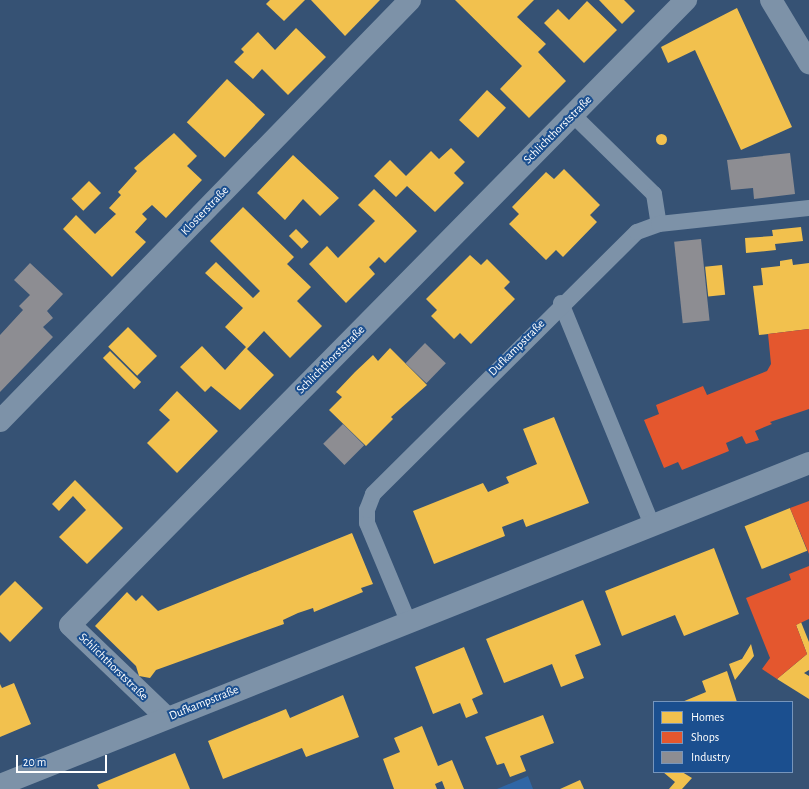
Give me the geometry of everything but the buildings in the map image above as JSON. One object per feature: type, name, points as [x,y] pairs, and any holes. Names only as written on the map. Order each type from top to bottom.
[{"type":"street","name":"Klosterstraße","points":[[0,421],[410,0]]},
{"type":"street","name":"Schlichthorststraße","points":[[167,718],[70,625],[686,0]]},
{"type":"street","points":[[771,0],[809,63]]},
{"type":"street","name":"Dufkampstraße","points":[[0,785],[408,621],[809,463]]},
{"type":"lane","points":[[573,115],[654,194],[660,224]]},
{"type":"lane","name":"Dufkampstraße","points":[[408,621],[367,523],[367,510],[373,494],[562,303],[637,232],[660,224],[809,208]]},
{"type":"lane","points":[[562,303],[652,525]]},
{"type":"shaded area","points":[[528,776],[533,789],[497,789]]}]
